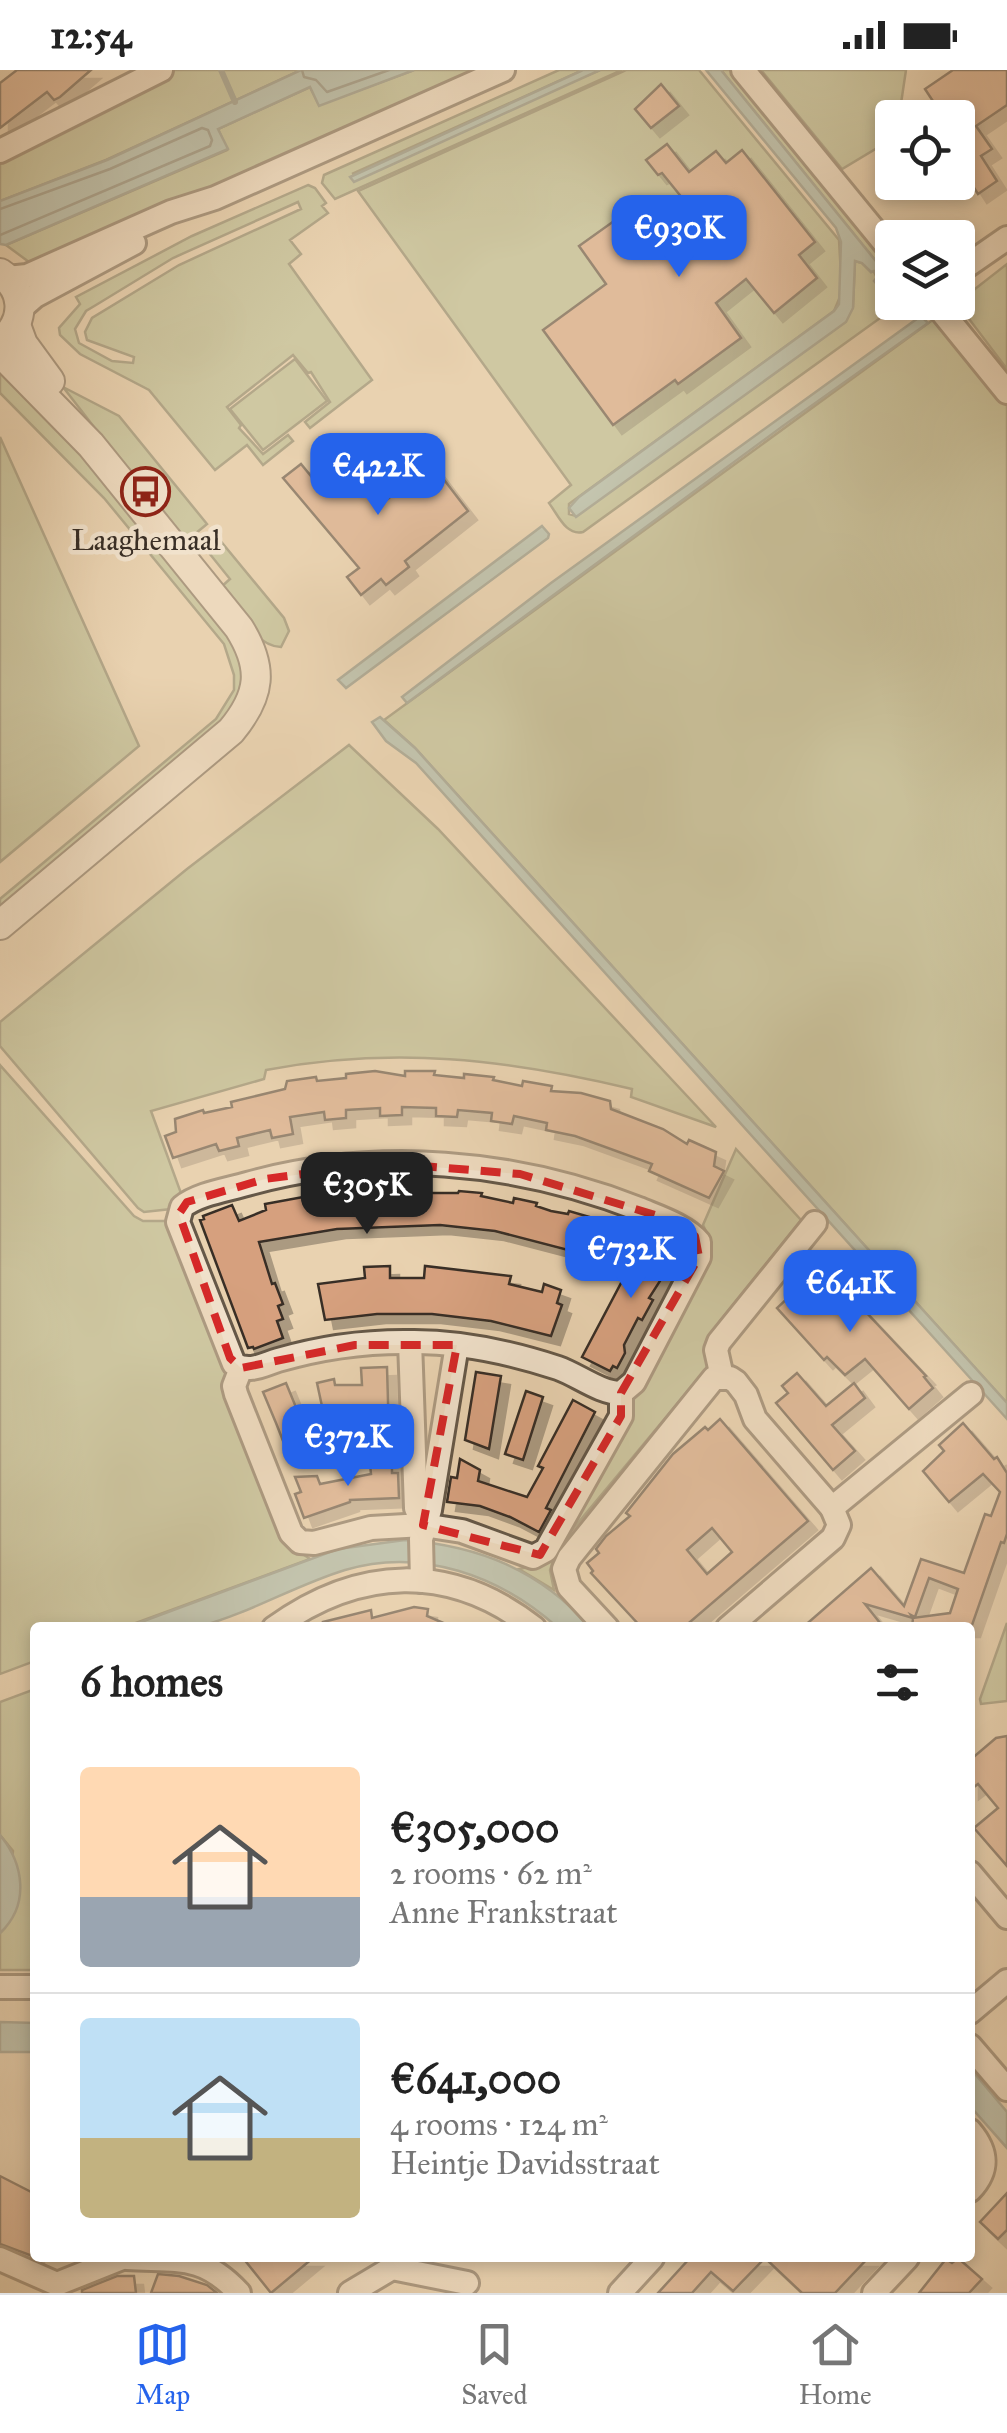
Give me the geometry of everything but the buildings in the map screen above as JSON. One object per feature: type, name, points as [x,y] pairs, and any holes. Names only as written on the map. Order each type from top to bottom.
[{"type":"street","points":[[0,150],[161,70]]},
{"type":"street","points":[[12,325],[35,296],[216,198],[503,70]]},
{"type":"street","points":[[743,70],[875,231]]},
{"type":"street","points":[[4,275],[27,276],[172,212],[216,198]]},
{"type":"street","points":[[975,260],[1007,238]]},
{"type":"street","points":[[4,275],[15,286],[12,325],[91,445]]},
{"type":"street","points":[[949,320],[1007,392]]},
{"type":"street","points":[[0,352],[91,445],[239,628],[255,662],[254,696],[231,731],[0,925]]},
{"type":"street","points":[[385,1163],[475,1167],[569,1185],[655,1215],[695,1236],[699,1242],[699,1257],[634,1382],[621,1393],[531,1360],[457,1345],[410,1342],[322,1349],[251,1369],[241,1368],[230,1358],[178,1222],[182,1207],[225,1190],[302,1172],[385,1163]]},
{"type":"street","points":[[722,1377],[716,1350],[719,1342],[815,1224]]},
{"type":"street","points":[[410,1342],[422,1581]]},
{"type":"street","points":[[422,1532],[430,1510],[457,1345]]},
{"type":"street","points":[[241,1368],[234,1386],[236,1394],[291,1533],[300,1542],[371,1528],[462,1532],[525,1554],[540,1554],[550,1546],[621,1416],[621,1393]]},
{"type":"street","points":[[601,1622],[569,1587],[564,1569],[569,1558],[708,1384],[722,1377],[736,1382],[755,1418],[832,1508],[840,1525],[833,1538],[756,1618]]},
{"type":"street","points":[[832,1508],[971,1394]]},
{"type":"street","points":[[283,1622],[321,1597],[369,1582],[422,1581],[471,1591],[526,1622]]},
{"type":"street","points":[[975,1880],[1007,1917]]},
{"type":"street","points":[[975,2008],[1007,1981]]},
{"type":"street","points":[[0,1986],[30,1987]]},
{"type":"street","points":[[975,2052],[1007,2089]]},
{"type":"street","points":[[975,2137],[985,2160],[975,2184]]},
{"type":"street","points":[[0,2259],[31,2284],[57,2284],[109,2262]]},
{"type":"street","points":[[211,2262],[238,2293]]},
{"type":"street","points":[[620,2293],[648,2262]]},
{"type":"street","points":[[874,2293],[903,2262]]},
{"type":"street","points":[[350,2293],[392,2268],[467,2283]]},
{"type":"highlighted area","points":[[385,1163],[520,1174],[655,1215],[695,1236],[699,1257],[621,1393],[621,1416],[540,1555],[423,1525],[457,1345],[355,1345],[241,1368],[230,1358],[179,1214],[187,1202],[265,1179]]},
{"type":"green space","points":[[166,70],[301,70],[106,160],[0,201],[0,155]]},
{"type":"green space","points":[[414,70],[474,70],[55,258],[52,252],[29,262],[6,245],[227,150],[218,129],[310,87],[319,105]]},
{"type":"green space","points":[[559,70],[583,70],[352,174],[600,70],[622,70],[335,199],[322,183],[324,175]]},
{"type":"green space","points":[[626,70],[699,70],[839,240],[842,292],[834,311],[569,504],[569,514],[576,516],[845,322],[853,307],[855,261],[875,274],[877,320],[583,532],[572,531],[549,503],[571,485],[358,191]]},
{"type":"green space","points":[[721,70],[737,70],[875,239],[875,260]]},
{"type":"green space","points":[[761,70],[906,70],[902,100],[875,100],[875,149],[842,169]]},
{"type":"green space","points":[[308,185],[326,203],[322,206],[328,213],[290,240],[301,254],[289,264],[372,380],[310,428],[305,422],[330,402],[311,372],[293,355],[227,407],[241,425],[239,428],[263,454],[288,435],[293,441],[263,465],[247,445],[215,470],[149,390],[80,354],[60,335],[59,328],[80,304],[76,297],[192,236]],"holes":[[[298,202],[301,209],[179,265],[92,318],[85,332],[87,340],[134,357],[133,363],[112,361],[79,343],[75,329],[86,311],[173,258]]]},
{"type":"green space","points":[[1007,264],[1007,369],[970,320],[975,320],[975,289]]},
{"type":"green space","points":[[933,320],[946,328],[1007,403],[1007,1403],[415,748],[384,720]]},
{"type":"green space","points":[[295,359],[327,401],[263,450],[230,409]]},
{"type":"green space","points":[[7,366],[233,638],[245,674],[237,709],[0,913],[0,899],[216,719],[234,690],[234,675],[224,644],[104,498],[0,393],[0,368]]},
{"type":"green space","points":[[63,387],[119,416],[207,524],[184,543]]},
{"type":"green space","points":[[0,437],[139,746],[0,862]]},
{"type":"green space","points":[[214,533],[284,618],[289,631],[281,647],[254,633],[220,588],[230,579],[201,543]]},
{"type":"green space","points":[[349,745],[438,829],[716,1127],[631,1097],[632,1089],[540,1070],[450,1059],[313,1063],[266,1070],[264,1079],[151,1111],[182,1196],[171,1209],[144,1212],[138,1208],[0,1046],[0,1022],[187,869]]},
{"type":"green space","points":[[0,1065],[134,1216],[143,1221],[168,1221],[225,1361],[285,1542],[310,1559],[139,1622],[30,1622],[30,1663],[0,1674]]},
{"type":"green space","points":[[736,1149],[801,1220],[720,1321],[713,1334],[714,1368],[697,1380],[558,1547],[550,1570],[554,1590],[519,1569],[547,1563],[552,1556],[694,1282],[711,1242],[703,1225]]},
{"type":"green space","points":[[1007,1623],[1007,1701],[981,1704],[980,1699]]},
{"type":"green space","points":[[30,1691],[30,1970],[0,1970],[0,1933],[5,1928],[13,1851],[0,1835],[0,1702]]},
{"type":"water","points":[[301,70],[414,70],[319,106],[310,87],[218,129],[228,149],[6,245],[0,244],[0,201],[107,160]]},
{"type":"water","points":[[583,70],[600,70],[354,182],[350,177]]},
{"type":"water","points":[[706,70],[721,70],[875,260],[875,272],[855,261],[853,308],[846,322],[576,517],[569,508],[579,497],[834,311],[839,304],[841,242],[836,228]]},
{"type":"water","points":[[915,320],[928,323],[407,703],[402,697],[551,583]]},
{"type":"water","points":[[542,526],[548,538],[346,688],[338,680]]},
{"type":"water","points":[[380,717],[415,748],[1007,1403],[1007,1419],[416,763],[386,741],[372,722]]},
{"type":"water","points":[[405,1540],[483,1555],[529,1576],[585,1622],[551,1622],[511,1593],[485,1580],[430,1564],[402,1562],[345,1570],[213,1622],[141,1622],[338,1549]]},
{"type":"water","points":[[0,1835],[18,1871],[20,1897],[10,1922],[0,1933]]},
{"type":"water","points":[[0,2022],[30,2023],[30,2052],[0,2052]]},
{"type":"water","points":[[975,2074],[1007,2112],[1007,2148],[975,2112]]},
{"type":"waterway","points":[[221,70],[235,102]]},
{"type":"place","name":"Laaghemaal","points":[[146,491]]}]
